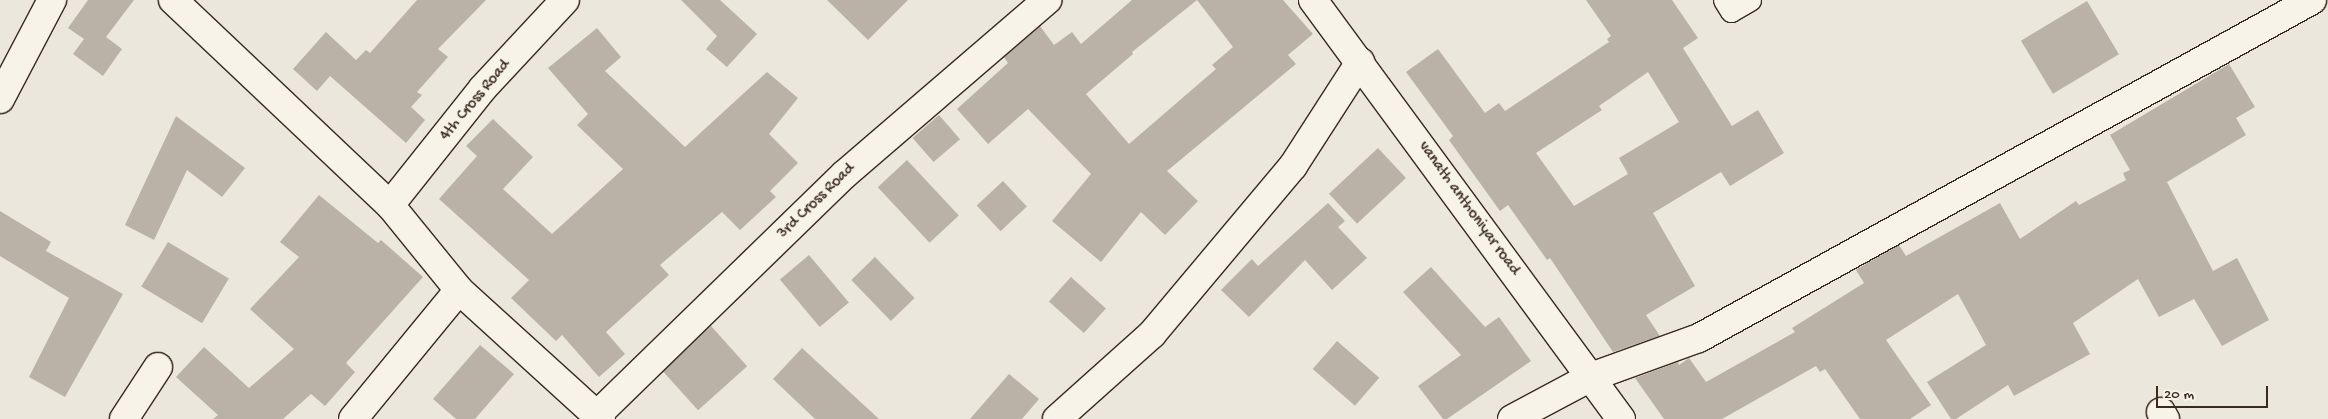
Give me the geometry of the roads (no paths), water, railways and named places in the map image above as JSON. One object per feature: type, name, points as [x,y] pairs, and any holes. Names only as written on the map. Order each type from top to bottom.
[{"type":"street","points":[[0,99],[52,0]]},
{"type":"street","points":[[174,0],[390,205],[459,290],[599,417]]},
{"type":"street","name":"4th Cross Road","points":[[390,205],[483,88],[566,0]]},
{"type":"street","name":"3rd Cross Road","points":[[599,417],[846,174],[1047,0]]},
{"type":"street","name":"vanath anthoniyar road","points":[[1313,0],[1620,419]]},
{"type":"street","points":[[1512,419],[1591,377],[1699,338],[2312,0]]},
{"type":"street","points":[[2322,0],[2328,10]]},
{"type":"street","points":[[1057,419],[1152,334],[1293,166],[1360,62]]},
{"type":"street","points":[[353,419],[459,290]]},
{"type":"street","points":[[124,419],[158,367]]},
{"type":"lane","points":[[1724,0],[1731,11],[1750,0]]}]
